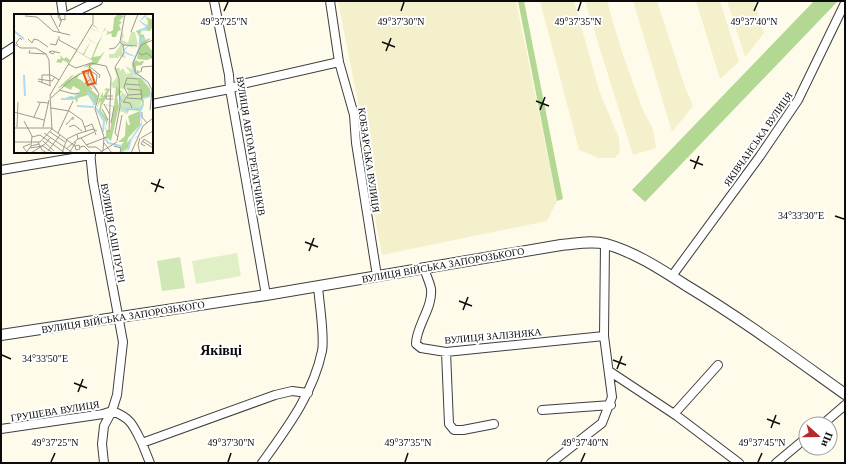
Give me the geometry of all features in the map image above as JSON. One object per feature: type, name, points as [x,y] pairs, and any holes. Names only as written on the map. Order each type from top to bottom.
[{"type":"street","points":[[61,1],[63,14]]},
{"type":"street","points":[[71,14],[98,1]]},
{"type":"street","name":"ВУЛИЦЯ АВТОАГРЕГАТЧИКІВ","points":[[214,1],[229,75],[230,89],[266,295]]},
{"type":"street","name":"КОБЗАРСЬКА ВУЛИЦЯ","points":[[330,1],[339,62],[354,115],[356,143],[377,276]]},
{"type":"street","name":"ЯКІВЧАНСЬКА ВУЛИЦЯ","points":[[672,276],[760,156],[798,100],[845,3]]},
{"type":"street","points":[[1,55],[14,47]]},
{"type":"street","points":[[153,104],[230,89],[242,84],[339,62]]},
{"type":"street","points":[[1,170],[91,154]]},
{"type":"street","name":"ВУЛИЦЯ САШІ ПУТРІ","points":[[91,154],[93,181],[123,342],[118,395],[104,426],[102,444],[104,463]]},
{"type":"street","name":"ВУЛИЦЯ ВІЙСЬКА ЗАПОРОЗЬКОГО","points":[[1,335],[266,295],[560,245],[588,242],[605,244],[641,258],[672,276],[732,313],[845,394]]},
{"type":"street","points":[[551,463],[602,423],[611,405],[612,397],[604,336],[605,244]]},
{"type":"street","name":"ВУЛИЦЯ ЗАЛІЗНЯКА","points":[[424,268],[431,290],[427,309],[416,337],[416,344],[421,348],[446,352],[604,336]]},
{"type":"street","points":[[262,463],[293,420],[308,393],[322,350],[318,286]]},
{"type":"street","points":[[446,352],[449,424],[454,430],[494,424]]},
{"type":"street","points":[[674,414],[718,365]]},
{"type":"street","points":[[609,371],[674,414],[739,463]]},
{"type":"street","points":[[142,443],[275,395],[292,391],[308,393]]},
{"type":"street","points":[[542,410],[611,405]]},
{"type":"street","points":[[832,416],[845,405]]},
{"type":"street","points":[[112,411],[125,415],[132,424],[150,463]]},
{"type":"street","name":"ГРУШЕВА ВУЛИЦЯ","points":[[1,429],[103,414],[112,411]]},
{"type":"street","points":[[776,463],[798,445]]},
{"type":"shaded area","points":[[338,1],[516,1],[557,201],[547,221],[382,255],[364,159],[364,133]]},
{"type":"shaded area","points":[[540,1],[574,1],[600,93],[619,138],[620,152],[615,158],[599,158],[579,150]]},
{"type":"shaded area","points":[[585,1],[607,1],[621,49],[642,108],[653,129],[656,148],[633,155]]},
{"type":"shaded area","points":[[633,1],[657,1],[685,87],[693,106],[672,132]]},
{"type":"shaded area","points":[[696,1],[720,1],[739,62],[720,79]]},
{"type":"shaded area","points":[[727,1],[754,1],[764,33],[745,57]]},
{"type":"green space","points":[[518,1],[524,1],[563,199],[557,201]]},
{"type":"green space","points":[[814,1],[838,1],[645,202],[632,190]]},
{"type":"green space","points":[[237,253],[241,276],[196,284],[192,261]]},
{"type":"green space","points":[[180,257],[185,288],[162,291],[157,261]]},
{"type":"district","name":"Яківці","points":[[221,350]]}]
